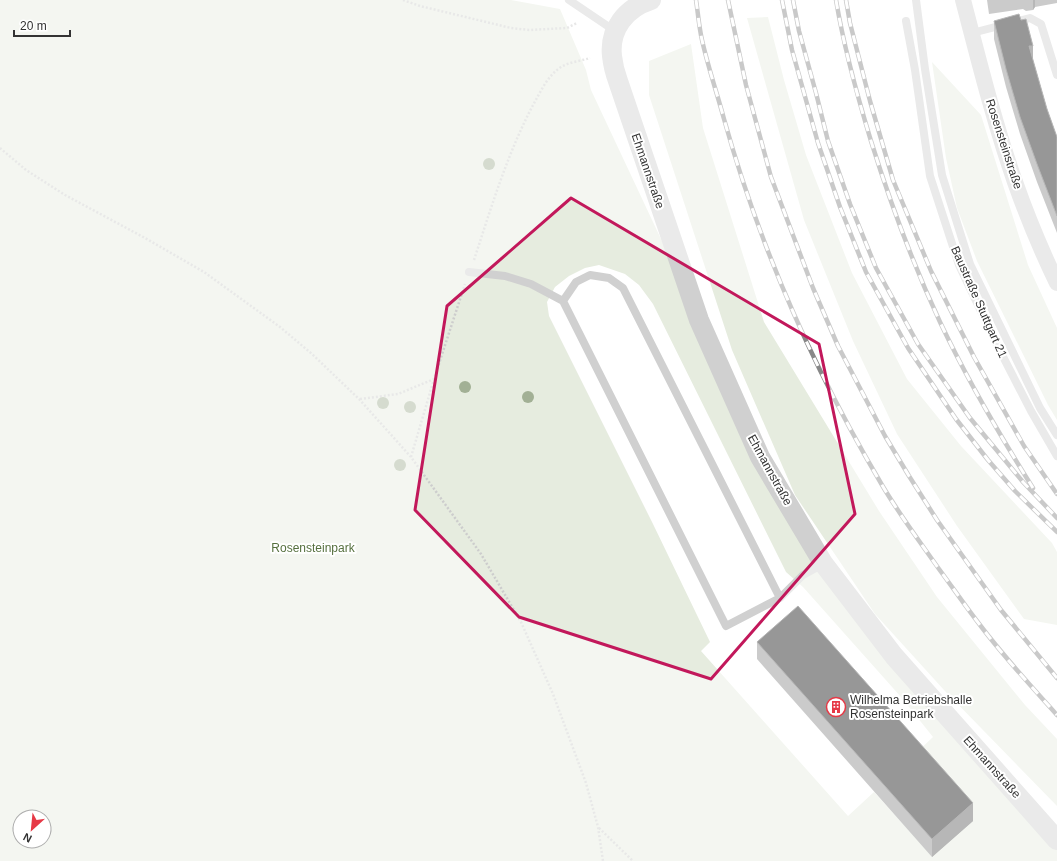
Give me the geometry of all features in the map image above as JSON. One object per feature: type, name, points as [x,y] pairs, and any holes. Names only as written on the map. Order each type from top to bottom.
[{"type":"street","name":"Rosensteinstraße","points":[[963,0],[991,105],[1015,182],[1044,256],[1057,283]]},
{"type":"street","name":"Ehmannstraße","points":[[639,2],[622,20],[615,32],[612,43],[612,55],[618,81],[699,320],[760,457],[823,563],[894,656],[1057,840]]},
{"type":"lane","points":[[569,0],[615,32]]},
{"type":"lane","name":"Baustraße Stuttgart 21","points":[[916,0],[925,69],[942,175],[970,264],[1040,408],[1057,435]]},
{"type":"lane","points":[[972,33],[1030,18],[1041,24],[1057,75]]},
{"type":"lane","name":"Baustraße Stuttgart 21","points":[[906,21],[915,70],[930,176],[959,265],[1027,405],[1057,456]]},
{"type":"lane","points":[[469,272],[505,276],[531,284],[563,301],[726,626],[780,598],[803,575],[823,563]]},
{"type":"lane","points":[[563,301],[576,282],[590,275],[609,278],[622,288],[780,598]]},
{"type":"path","points":[[403,0],[420,6],[511,28],[529,30],[567,28],[577,23]]},
{"type":"path","points":[[411,457],[434,379],[469,272],[496,192],[520,130],[542,89],[550,78],[560,68],[568,64],[590,58]]},
{"type":"path","points":[[0,148],[26,170],[65,196],[145,238],[204,272],[280,327],[312,354],[359,399],[411,457],[481,554],[521,622],[553,694],[586,783],[598,827],[603,861]]},
{"type":"path","points":[[359,399],[398,394],[434,379]]},
{"type":"path","points":[[598,827],[633,861]]},
{"type":"highlighted area","points":[[571,198],[819,344],[855,514],[711,679],[519,617],[415,510],[447,306]]},
{"type":"green space","name":"Rosensteinpark","points":[[0,0],[511,0],[560,9],[586,70],[591,90],[699,320],[823,563],[1057,840],[1057,861],[0,861]],"holes":[[[599,265],[625,274],[639,285],[653,304],[786,572],[803,587],[901,697],[933,737],[914,755],[932,856],[874,792],[848,816],[701,651],[710,642],[549,316],[547,302],[555,287],[569,276],[585,268]]]},
{"type":"green space","points":[[768,17],[784,80],[806,155],[852,273],[907,379],[961,446],[1052,543],[1057,552],[1057,625],[1024,619],[957,526],[897,434],[853,341],[804,220],[747,18]]},
{"type":"green space","points":[[691,44],[703,128],[764,322],[879,511],[937,597],[1025,705],[1057,739],[1057,806],[944,690],[875,614],[795,495],[732,350],[649,95],[649,61]]},
{"type":"green space","points":[[932,62],[981,115],[1028,265],[1057,328],[1057,420],[1048,405],[977,261],[957,208],[946,158]]},
{"type":"building","points":[[1019,14],[1021,20],[1026,19],[1033,46],[1029,46],[1047,109],[1057,137],[1057,216],[1020,117],[994,21]]},
{"type":"building","name":"Wilhelma Betriebshalle Rosensteinpark","points":[[798,606],[973,803],[932,839],[757,642]]},
{"type":"railway","points":[[696,0],[701,35],[707,60],[738,167],[754,214],[791,307],[834,397],[857,442],[895,507],[989,637],[1057,715]]},
{"type":"railway","points":[[728,0],[746,85],[771,177],[813,288],[838,346],[885,436],[937,520],[1001,610],[1057,678]]},
{"type":"railway","points":[[782,0],[792,50],[818,143],[840,207],[866,272],[908,348],[956,419],[988,460],[1015,491],[1057,532]]},
{"type":"railway","points":[[793,0],[799,31],[828,141],[850,204],[876,268],[918,344],[970,418],[1023,482],[1057,518]]},
{"type":"railway","points":[[836,0],[856,89],[878,164],[902,233],[930,300],[961,364],[996,427],[1033,488]]},
{"type":"railway","points":[[846,0],[850,23],[870,101],[893,180],[931,271],[974,357],[1024,446],[1057,494]]},
{"type":"place","name":"Wilhelma Betriebshalle Rosensteinpark","points":[[836,707]]}]
